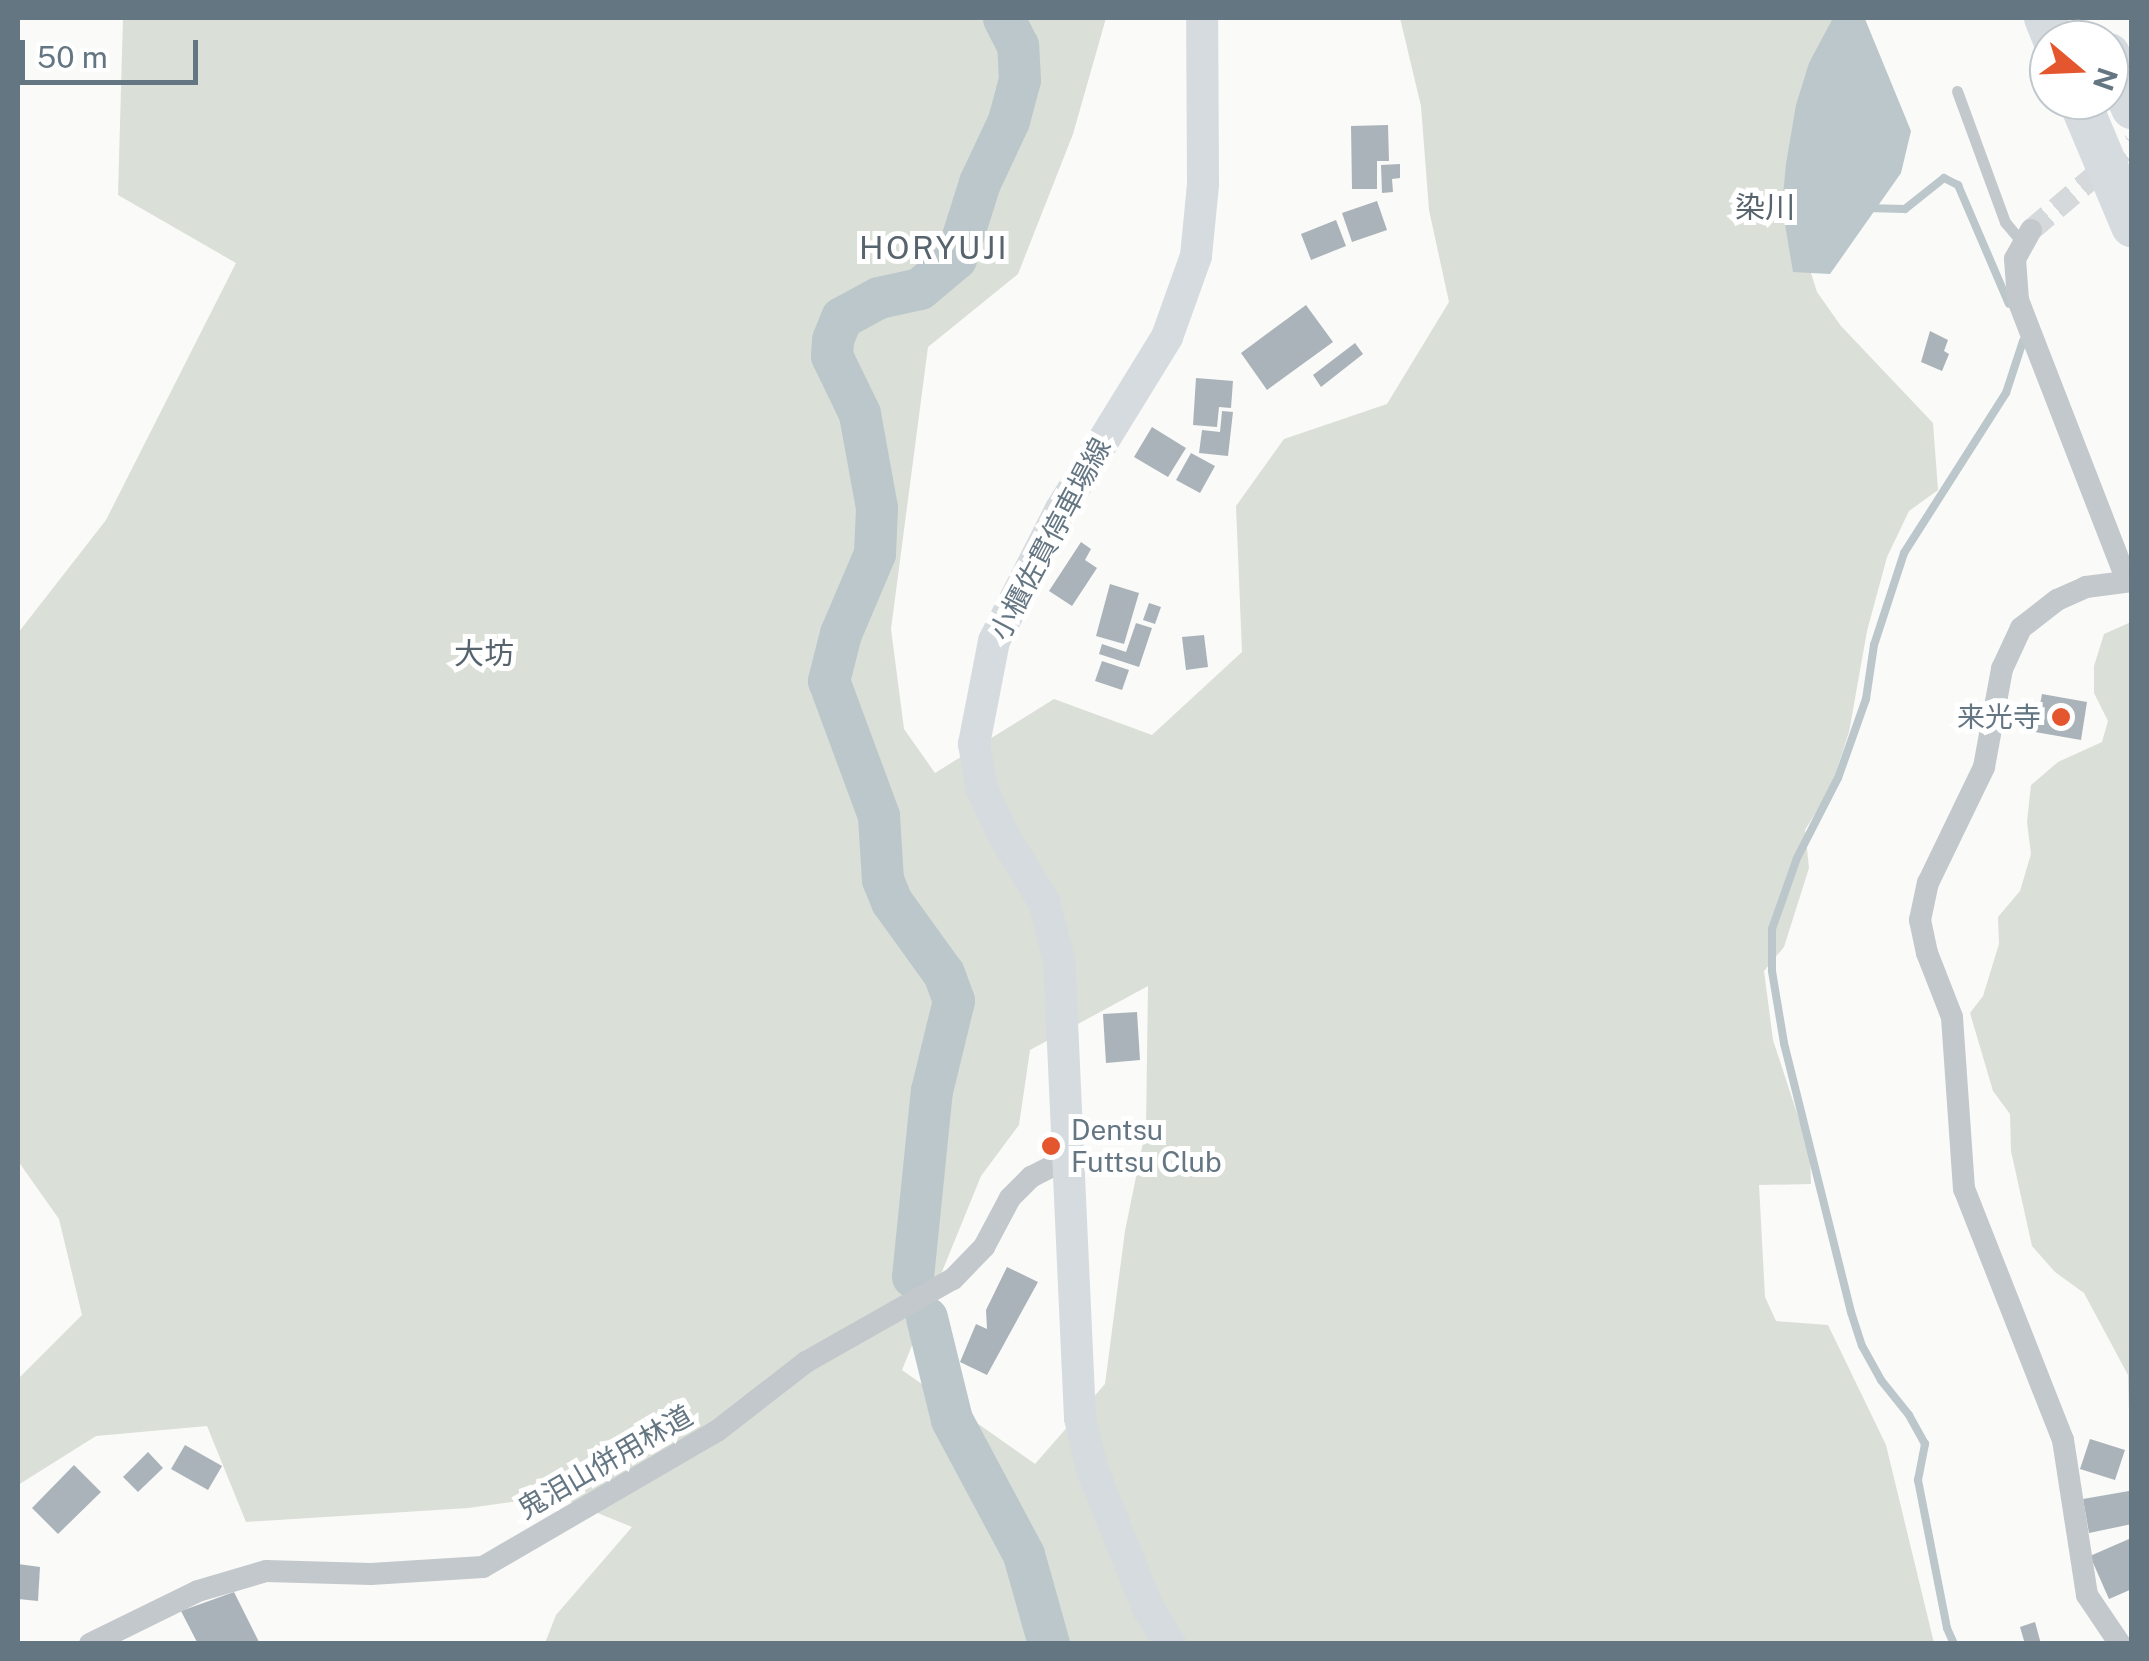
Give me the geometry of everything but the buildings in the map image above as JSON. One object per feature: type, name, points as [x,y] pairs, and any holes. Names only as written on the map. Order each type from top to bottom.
[{"type":"highway","points":[[2087,120],[2132,226]]},
{"type":"main road","name":"小櫃佐貫停車場線","points":[[1170,1644],[1148,1608],[1093,1472],[1080,1418],[1059,960],[1044,902],[1004,836],[982,790],[974,744],[994,641],[1060,511],[1166,336],[1196,256],[1202,184],[1202,18]]},
{"type":"street","points":[[2027,236],[2015,259],[2018,300],[2130,581],[2086,587],[2057,600],[2021,628],[2002,669],[1984,767],[1928,883],[1920,920],[1952,1018],[1964,1189],[2062,1440],[2087,1595],[2120,1644]]},
{"type":"street","name":"鬼泪山併用林道","points":[[90,1644],[198,1591],[266,1571],[371,1574],[483,1567],[717,1431],[806,1362],[953,1279],[984,1247],[1010,1198],[1032,1176],[1070,1157]]},
{"type":"lane","points":[[1958,91],[2005,222],[2027,236]]},
{"type":"shaded area","points":[[123,18],[1106,18],[1073,134],[1018,274],[928,347],[891,629],[904,729],[935,773],[1054,699],[1152,735],[1242,652],[1236,506],[1284,439],[1387,404],[1449,302],[1429,210],[1421,106],[1400,18],[1849,18],[1806,257],[1817,292],[1841,326],[1933,423],[1938,490],[1909,511],[1887,557],[1867,631],[1849,732],[1830,790],[1805,830],[1809,868],[1784,947],[1764,971],[1773,1040],[1810,1153],[1811,1184],[1759,1185],[1765,1297],[1776,1321],[1828,1325],[1886,1445],[1934,1643],[545,1643],[556,1615],[632,1527],[556,1496],[468,1508],[246,1522],[207,1426],[96,1436],[18,1485],[18,1379],[82,1315],[59,1219],[18,1161],[18,633],[106,520],[236,263],[118,195]],"holes":[[[1148,986],[1146,1128],[1125,1231],[1105,1384],[1035,1464],[902,1370],[981,1176],[1019,1125],[1030,1050]]]},
{"type":"shaded area","points":[[1833,18],[1865,19],[1911,131],[1901,173],[1830,274],[1793,272],[1782,206],[1786,164],[1796,105],[1809,63]]},
{"type":"shaded area","points":[[2131,622],[2131,1488],[2128,1375],[2084,1293],[2055,1272],[2032,1246],[2011,1151],[2010,1114],[1993,1091],[1970,1013],[1983,996],[1999,944],[1998,917],[2020,891],[2031,854],[2027,822],[2031,785],[2058,762],[2102,742],[2108,721],[2094,693],[2094,666],[2104,634]]},
{"type":"waterway","points":[[913,1277],[932,1091],[954,1001],[944,974],[892,902],[883,880],[879,816],[829,681],[841,634],[875,554],[877,508],[860,414],[832,356],[833,340],[842,318],[879,298],[920,289],[956,259],[980,183],[1009,121],[1020,80],[1018,46],[1004,18]]},
{"type":"waterway","points":[[1865,208],[1905,209],[1944,178],[1958,185],[2009,304]]},
{"type":"waterway","points":[[1954,1644],[1947,1628],[1918,1480],[1925,1444],[1909,1415],[1881,1380],[1862,1346],[1851,1312],[1784,1043],[1772,971],[1772,929],[1797,858],[1838,778],[1866,699],[1874,645],[1904,553],[2006,393],[2023,341]]},
{"type":"waterway","points":[[927,1318],[952,1420],[1024,1555],[1049,1644]]},
{"type":"tunnel","points":[[2031,230],[2132,144]]},
{"type":"place","name":"来光寺","points":[[2061,717]]},
{"type":"place","name":"Dentsu Futtsu Club","points":[[1051,1146]]},
{"type":"district","name":"染川","points":[[1765,207]]},
{"type":"district","name":"HORYUJI","points":[[934,248]]},
{"type":"district","name":"大坊","points":[[484,653]]}]
